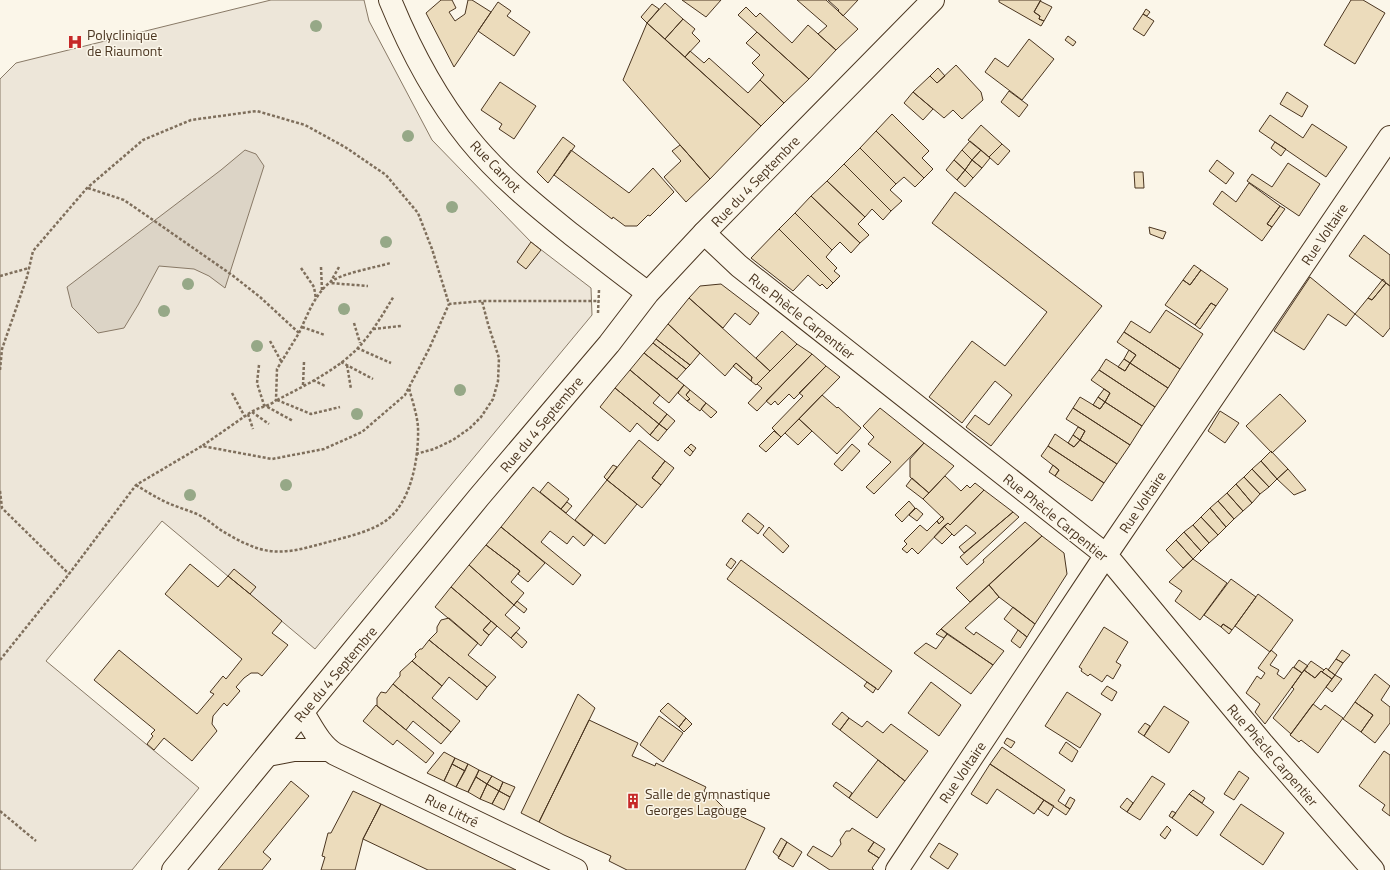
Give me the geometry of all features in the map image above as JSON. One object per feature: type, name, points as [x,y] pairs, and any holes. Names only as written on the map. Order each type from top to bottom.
[{"type":"street","name":"Rue Carnot","points":[[390,0],[402,30],[419,63],[443,104],[470,140],[498,171],[535,205],[648,293]]},
{"type":"street","name":"Rue du 4 Septembre","points":[[173,870],[479,498],[609,344],[648,293],[704,233],[933,0]]},
{"type":"street","name":"Rue Voltaire","points":[[897,870],[1106,555],[1390,137]]},
{"type":"street","name":"Rue Phècle Carpentier","points":[[704,233],[739,266],[1106,555],[1263,744],[1373,870]]},
{"type":"street","name":"Rue Littré","points":[[303,712],[320,741],[329,750],[576,870]]},
{"type":"street","name":"Rue Littré","points":[[268,754],[294,750],[329,750]]},
{"type":"path","points":[[0,370],[2,349],[27,278],[33,251],[88,188],[143,140],[191,120],[257,111],[305,125],[345,147],[386,175],[418,213],[432,249],[449,304],[429,349],[405,395],[362,432],[324,449],[272,459],[202,446]]},
{"type":"path","points":[[88,188],[124,200],[154,220],[232,275],[260,297],[299,333]]},
{"type":"path","points":[[330,283],[343,276],[390,263]]},
{"type":"path","points":[[321,267],[322,291]]},
{"type":"path","points":[[276,400],[277,369],[299,333],[316,299],[330,283],[339,267]]},
{"type":"path","points":[[0,276],[29,268]]},
{"type":"path","points":[[301,268],[314,287],[316,299]]},
{"type":"path","points":[[330,283],[368,286]]},
{"type":"path","points":[[0,660],[69,574],[136,485],[202,446],[248,414],[264,405],[273,404],[276,400],[303,386],[342,362],[357,348],[372,330],[394,296]]},
{"type":"path","points":[[449,304],[482,302],[599,301]]},
{"type":"path","points":[[416,454],[434,449],[453,440],[470,428],[481,417],[493,399],[498,381],[499,358],[482,302]]},
{"type":"path","points":[[354,323],[360,344]]},
{"type":"path","points":[[372,330],[401,326]]},
{"type":"path","points":[[302,327],[325,335]]},
{"type":"path","points":[[270,341],[282,362]]},
{"type":"path","points":[[357,348],[391,363]]},
{"type":"path","points":[[303,386],[304,362]]},
{"type":"path","points":[[342,362],[374,379]]},
{"type":"path","points":[[259,365],[257,383],[264,405],[293,421]]},
{"type":"path","points":[[347,365],[351,389]]},
{"type":"path","points":[[313,380],[324,386]]},
{"type":"path","points":[[136,485],[160,500],[200,516],[220,530],[260,549],[277,552],[298,550],[350,536],[375,527],[387,520],[397,511],[405,498],[412,479],[418,426],[409,388]]},
{"type":"path","points":[[232,393],[245,417]]},
{"type":"path","points":[[276,400],[311,414],[340,407]]},
{"type":"path","points":[[252,412],[270,424]]},
{"type":"path","points":[[248,414],[253,429]]},
{"type":"path","points":[[0,490],[1,509],[69,574]]},
{"type":"path","points":[[0,811],[36,841]]},
{"type":"shaded area","points":[[271,0],[364,0],[369,21],[432,140],[531,242],[591,288],[592,315],[315,649],[162,521],[46,661],[199,788],[132,870],[0,870],[0,79],[16,63]]},
{"type":"shaded area","points":[[245,150],[256,154],[264,166],[225,288],[209,276],[194,269],[159,266],[124,328],[98,333],[72,307],[67,287],[221,170]]},
{"type":"building","points":[[441,0],[452,0],[456,8],[449,12],[455,21],[465,14],[468,0],[472,0],[491,12],[454,67],[426,13]]},
{"type":"building","points":[[682,0],[721,0],[706,17]]},
{"type":"building","points":[[797,0],[826,0],[858,29],[836,50],[818,34],[827,26]]},
{"type":"building","points":[[828,0],[858,0],[843,16]]},
{"type":"building","points":[[999,0],[1041,0],[1034,12],[1040,16],[1039,19],[1044,21],[1041,26],[999,2]]},
{"type":"building","points":[[1351,0],[1363,0],[1385,13],[1355,64],[1324,45]]},
{"type":"building","points":[[1040,1],[1052,7],[1044,21],[1039,19],[1040,16],[1034,12]]},
{"type":"building","points":[[498,2],[511,11],[507,16],[530,32],[514,56],[478,31]]},
{"type":"building","points":[[665,3],[683,19],[665,39],[647,23]]},
{"type":"building","points":[[652,4],[659,9],[647,23],[641,17]]},
{"type":"building","points":[[746,7],[756,17],[760,13],[792,43],[808,25],[836,50],[809,79],[738,15]]},
{"type":"building","points":[[1146,9],[1150,12],[1147,16],[1143,14]]},
{"type":"building","points":[[1143,14],[1154,21],[1144,36],[1133,29]]},
{"type":"building","points":[[683,19],[695,29],[692,33],[700,41],[685,57],[665,39]]},
{"type":"building","points":[[647,23],[761,126],[710,179],[623,80]]},
{"type":"building","points":[[757,32],[809,79],[784,103],[760,80],[764,75],[752,63],[760,55],[746,43]]},
{"type":"building","points":[[1068,36],[1076,42],[1073,46],[1065,40]]},
{"type":"building","points":[[1029,39],[1054,59],[1022,100],[985,72],[995,58],[1008,67]]},
{"type":"building","points":[[690,51],[704,63],[709,58],[748,93],[760,80],[784,103],[761,126],[685,57]]},
{"type":"building","points":[[956,65],[981,92],[983,100],[962,119],[953,110],[944,118],[913,92],[930,76],[937,83]]},
{"type":"building","points":[[938,68],[945,76],[937,83],[930,76]]},
{"type":"building","points":[[500,82],[536,106],[514,139],[499,129],[502,124],[481,110]]},
{"type":"building","points":[[1009,91],[1028,105],[1019,117],[1001,102]]},
{"type":"building","points":[[913,92],[933,109],[923,120],[904,103]]},
{"type":"building","points":[[1287,92],[1308,106],[1302,117],[1280,104]]},
{"type":"building","points":[[892,114],[929,151],[922,158],[933,169],[924,178],[876,131]]},
{"type":"building","points":[[1270,115],[1303,138],[1312,124],[1347,147],[1326,177],[1259,131]]},
{"type":"building","points":[[981,125],[1002,144],[989,157],[968,140]]},
{"type":"building","points":[[876,131],[924,178],[915,187],[904,177],[896,184],[860,148]]},
{"type":"building","points":[[563,137],[575,146],[548,183],[537,172]]},
{"type":"building","points":[[970,141],[981,150],[972,160],[962,150]]},
{"type":"building","points":[[1275,142],[1286,149],[1281,156],[1271,148]]},
{"type":"building","points":[[1002,144],[1010,151],[998,165],[989,157]]},
{"type":"building","points":[[680,145],[710,179],[686,202],[664,177],[681,161],[672,151]]},
{"type":"building","points":[[860,148],[896,184],[890,190],[902,201],[891,211],[844,164]]},
{"type":"building","points":[[571,150],[629,193],[653,168],[674,192],[650,216],[648,215],[637,226],[625,226],[613,217],[612,219],[554,175]]},
{"type":"building","points":[[962,150],[972,160],[965,170],[954,160]]},
{"type":"building","points":[[981,150],[990,158],[982,168],[972,160]]},
{"type":"building","points":[[954,160],[965,170],[957,180],[946,170]]},
{"type":"building","points":[[972,160],[982,168],[973,178],[965,170]]},
{"type":"building","points":[[1217,160],[1234,173],[1226,184],[1209,171]]},
{"type":"building","points":[[1288,163],[1320,184],[1299,216],[1247,181],[1252,174],[1272,187]]},
{"type":"building","points":[[844,164],[891,211],[883,220],[872,209],[865,217],[827,181]]},
{"type":"building","points":[[965,170],[973,178],[965,187],[957,180]]},
{"type":"building","points":[[1134,172],[1143,172],[1144,188],[1135,188]]},
{"type":"building","points":[[827,181],[865,217],[858,224],[869,235],[860,243],[811,196]]},
{"type":"building","points":[[1249,183],[1280,206],[1267,224],[1272,227],[1262,241],[1213,204],[1222,191],[1236,202]]},
{"type":"building","points":[[955,192],[1102,306],[991,446],[966,427],[975,415],[989,425],[1012,395],[995,381],[962,423],[929,397],[972,341],[1005,366],[1047,312],[932,223]]},
{"type":"building","points":[[811,196],[860,243],[851,253],[840,242],[832,250],[795,213]]},
{"type":"building","points":[[1280,206],[1285,209],[1272,227],[1267,224]]},
{"type":"building","points":[[795,213],[832,250],[826,257],[837,268],[834,271],[840,276],[833,283],[779,229]]},
{"type":"building","points":[[1149,227],[1166,232],[1163,239],[1150,234]]},
{"type":"building","points":[[779,229],[833,283],[827,289],[822,284],[820,286],[808,275],[793,291],[751,258]]},
{"type":"building","points":[[1364,235],[1390,255],[1390,286],[1349,256]]},
{"type":"building","points":[[531,242],[541,250],[526,269],[517,262]]},
{"type":"building","points":[[1194,265],[1201,270],[1190,285],[1183,280]]},
{"type":"building","points":[[1201,270],[1228,289],[1216,306],[1211,303],[1195,325],[1165,305],[1183,280],[1190,285]]},
{"type":"building","points":[[1310,277],[1355,314],[1346,326],[1328,314],[1304,350],[1274,331]]},
{"type":"building","points":[[1383,279],[1386,283],[1372,300],[1368,298]]},
{"type":"building","points":[[1386,283],[1390,286],[1390,328],[1383,337],[1355,314],[1368,298],[1372,300]]},
{"type":"building","points":[[721,284],[759,313],[750,325],[735,313],[723,328],[689,298],[700,286]]},
{"type":"building","points":[[689,298],[770,371],[756,385],[751,381],[752,377],[736,363],[725,376],[668,324]]},
{"type":"building","points":[[1211,303],[1216,306],[1200,329],[1195,325]]},
{"type":"building","points":[[1166,310],[1203,334],[1180,369],[1124,332],[1131,321],[1150,333]]},
{"type":"building","points":[[668,324],[700,353],[690,365],[656,339]]},
{"type":"building","points":[[782,331],[797,344],[770,371],[756,358]]},
{"type":"building","points":[[1124,332],[1180,369],[1168,388],[1130,363],[1136,355],[1117,342]]},
{"type":"building","points":[[656,339],[690,365],[686,369],[653,343]]},
{"type":"building","points":[[653,343],[686,369],[677,379],[644,353]]},
{"type":"building","points":[[797,344],[812,354],[757,411],[748,403],[762,388],[757,384]]},
{"type":"building","points":[[1129,350],[1136,355],[1130,363],[1124,359]]},
{"type":"building","points":[[644,353],[684,385],[669,403],[630,370]]},
{"type":"building","points":[[812,354],[826,366],[794,399],[789,394],[778,405],[775,401],[771,405],[766,401]]},
{"type":"building","points":[[1106,359],[1125,371],[1130,363],[1168,388],[1155,407],[1099,370]]},
{"type":"building","points":[[1124,359],[1130,363],[1125,371],[1118,367]]},
{"type":"building","points":[[736,363],[752,377],[751,381],[733,366]]},
{"type":"building","points":[[826,366],[840,377],[781,437],[772,428],[803,396],[799,393]]},
{"type":"building","points":[[630,370],[660,395],[653,403],[667,414],[659,424],[615,388]]},
{"type":"building","points":[[1099,370],[1155,407],[1142,426],[1105,402],[1110,393],[1091,380]]},
{"type":"building","points":[[684,385],[690,390],[686,395],[690,399],[687,401],[678,393]]},
{"type":"building","points":[[615,388],[659,424],[650,435],[637,423],[630,432],[600,407]]},
{"type":"building","points":[[1104,389],[1110,393],[1105,402],[1098,397]]},
{"type":"building","points":[[690,390],[706,403],[700,411],[687,401],[690,399],[686,395]]},
{"type":"building","points":[[1280,394],[1306,421],[1272,453],[1246,426]]},
{"type":"building","points":[[822,395],[861,428],[837,454],[799,419]]},
{"type":"building","points":[[1080,397],[1100,409],[1105,402],[1142,426],[1130,445],[1073,408]]},
{"type":"building","points":[[1098,397],[1105,402],[1100,409],[1093,405]]},
{"type":"building","points":[[706,403],[717,412],[711,418],[701,409]]},
{"type":"building","points":[[880,408],[924,443],[874,494],[866,487],[891,462],[868,444],[874,437],[863,426]]},
{"type":"building","points":[[1073,408],[1130,445],[1117,464],[1080,440],[1085,431],[1066,419]]},
{"type":"building","points":[[1220,411],[1239,423],[1225,443],[1208,431]]},
{"type":"building","points":[[667,414],[675,421],[667,430],[659,424]]},
{"type":"building","points":[[799,419],[812,431],[798,445],[785,433]]},
{"type":"building","points":[[659,424],[667,430],[658,441],[650,435]]},
{"type":"building","points":[[1078,427],[1085,431],[1080,440],[1073,435]]},
{"type":"building","points":[[774,431],[781,437],[766,452],[759,446]]},
{"type":"building","points":[[1055,434],[1074,447],[1080,440],[1117,464],[1104,483],[1048,446]]},
{"type":"building","points":[[1073,435],[1080,440],[1074,447],[1068,443]]},
{"type":"building","points":[[639,440],[665,461],[652,478],[661,485],[642,508],[607,480]]},
{"type":"building","points":[[924,443],[954,466],[929,493],[910,477],[910,459]]},
{"type":"building","points":[[691,444],[696,448],[693,452],[688,447]]},
{"type":"building","points":[[852,444],[860,451],[842,471],[834,464]]},
{"type":"building","points":[[1048,446],[1104,483],[1092,501],[1055,476],[1059,470],[1041,456]]},
{"type":"building","points":[[688,447],[693,452],[690,456],[684,451]]},
{"type":"building","points":[[1271,451],[1288,469],[1277,479],[1261,461]]},
{"type":"building","points":[[665,461],[674,468],[661,485],[652,478]]},
{"type":"building","points":[[1261,461],[1277,479],[1269,487],[1252,469]]},
{"type":"building","points":[[613,465],[617,467],[607,480],[604,477]]},
{"type":"building","points":[[1053,465],[1059,470],[1055,476],[1049,472]]},
{"type":"building","points":[[1252,469],[1269,487],[1260,494],[1244,477]]},
{"type":"building","points":[[1288,469],[1306,490],[1294,495],[1277,479]]},
{"type":"building","points":[[945,476],[961,491],[967,485],[970,488],[975,483],[984,490],[950,525],[948,523],[918,554],[912,548],[907,553],[902,549],[907,544],[904,541],[920,525],[927,531],[937,521],[939,524],[944,519],[923,499]]},
{"type":"building","points":[[1244,477],[1260,494],[1252,503],[1236,484]]},
{"type":"building","points":[[912,478],[929,493],[923,499],[906,486]]},
{"type":"building","points":[[607,480],[637,504],[605,544],[575,520]]},
{"type":"building","points":[[548,482],[569,499],[561,509],[540,492]]},
{"type":"building","points":[[1236,484],[1252,503],[1243,511],[1227,493]]},
{"type":"building","points":[[533,487],[593,535],[584,546],[573,536],[567,544],[550,531],[541,542],[581,575],[573,585],[501,527]]},
{"type":"building","points":[[984,490],[1013,512],[964,553],[959,547],[976,533],[966,525],[954,536],[944,526],[948,523],[950,525]]},
{"type":"building","points":[[1227,493],[1243,511],[1234,519],[1218,501]]},
{"type":"building","points":[[909,501],[915,508],[902,522],[895,515]]},
{"type":"building","points":[[1218,501],[1234,519],[1226,527],[1210,508]]},
{"type":"building","points":[[567,502],[572,506],[566,513],[561,509]]},
{"type":"building","points":[[916,508],[923,514],[917,521],[909,515]]},
{"type":"building","points":[[1210,508],[1226,527],[1218,535],[1201,517]]},
{"type":"building","points":[[1013,512],[1019,517],[967,565],[960,557]]},
{"type":"building","points":[[748,513],[764,526],[758,534],[742,521]]},
{"type":"building","points":[[942,516],[944,519],[939,524],[937,521]]},
{"type":"building","points":[[1201,517],[1218,535],[1209,543],[1193,525]]},
{"type":"building","points":[[1025,522],[1042,536],[970,602],[956,588],[984,562],[983,560]]},
{"type":"building","points":[[1193,525],[1209,543],[1201,551],[1184,532]]},
{"type":"building","points":[[944,526],[952,534],[942,544],[934,537]]},
{"type":"building","points":[[501,527],[545,563],[528,582],[518,574],[520,571],[486,545]]},
{"type":"building","points":[[769,527],[789,546],[783,553],[763,535]]},
{"type":"building","points":[[1184,532],[1201,551],[1193,559],[1176,540]]},
{"type":"building","points":[[1042,536],[1064,553],[1067,574],[1035,624],[999,597],[989,585]]},
{"type":"building","points":[[1176,540],[1193,559],[1183,568],[1166,550]]},
{"type":"building","points":[[486,545],[520,571],[511,582],[524,593],[514,605],[469,565]]},
{"type":"building","points":[[731,558],[736,562],[731,569],[726,565]]},
{"type":"building","points":[[1193,559],[1227,583],[1200,620],[1175,601],[1182,591],[1169,582]]},
{"type":"building","points":[[741,560],[892,671],[878,690],[727,579]]},
{"type":"building","points":[[190,564],[218,587],[228,576],[250,594],[282,621],[272,633],[288,645],[262,676],[258,673],[251,673],[236,687],[240,691],[227,706],[224,703],[213,716],[212,724],[217,731],[192,761],[164,738],[154,750],[147,744],[153,736],[151,734],[155,730],[94,680],[119,650],[197,714],[214,694],[210,692],[223,676],[226,679],[242,659],[165,594]]},
{"type":"building","points":[[469,565],[514,605],[505,615],[520,628],[511,638],[451,587]]},
{"type":"building","points":[[234,569],[256,587],[250,594],[228,576]]},
{"type":"building","points":[[1231,579],[1256,597],[1232,630],[1223,624],[1221,627],[1204,615]]},
{"type":"building","points":[[989,585],[999,597],[965,628],[974,635],[976,632],[1004,651],[993,665],[941,629]]},
{"type":"building","points":[[451,587],[491,621],[483,630],[489,635],[481,646],[435,607]]},
{"type":"building","points":[[1258,594],[1293,620],[1270,652],[1235,626]]},
{"type":"building","points":[[517,601],[527,609],[524,613],[514,605]]},
{"type":"building","points":[[1013,607],[1035,624],[1027,637],[1004,619]]},
{"type":"building","points":[[449,618],[478,643],[468,655],[496,677],[487,687],[429,640],[437,632],[437,627],[441,620]]},
{"type":"building","points":[[491,621],[497,626],[489,635],[483,630]]},
{"type":"building","points":[[1223,624],[1232,630],[1229,634],[1221,627]]},
{"type":"building","points":[[1104,627],[1128,642],[1116,662],[1121,665],[1113,679],[1107,675],[1102,682],[1090,674],[1088,676],[1081,671],[1082,669],[1079,667]]},
{"type":"building","points":[[941,629],[947,634],[944,638],[936,634]]},
{"type":"building","points":[[1018,630],[1027,637],[1020,648],[1011,641]]},
{"type":"building","points":[[516,632],[527,642],[522,648],[511,638]]},
{"type":"building","points":[[947,634],[993,665],[971,694],[914,653],[926,643],[936,649]]},
{"type":"building","points":[[429,640],[487,687],[477,700],[449,677],[442,686],[412,661],[416,657],[415,654],[422,649]]},
{"type":"building","points":[[1271,650],[1277,655],[1270,665],[1279,670],[1277,674],[1284,679],[1293,667],[1302,673],[1265,724],[1255,712],[1260,704],[1246,693],[1257,676],[1261,679],[1265,673],[1258,668]]},
{"type":"building","points":[[1342,650],[1350,655],[1343,663],[1336,659]]},
{"type":"building","points":[[1336,659],[1343,663],[1335,675],[1328,670]]},
{"type":"building","points":[[1299,660],[1308,666],[1302,673],[1294,667]]},
{"type":"building","points":[[412,661],[442,686],[432,698],[460,721],[451,732],[393,684],[400,676],[400,672]]},
{"type":"building","points":[[1311,661],[1324,670],[1322,672],[1321,671],[1315,678],[1304,670]]},
{"type":"building","points":[[1326,668],[1335,675],[1332,679],[1322,672]]},
{"type":"building","points":[[1304,670],[1315,678],[1321,671],[1332,679],[1291,734],[1273,718],[1294,689],[1292,687]]},
{"type":"building","points":[[1375,674],[1390,686],[1381,700],[1390,707],[1390,723],[1375,743],[1361,732],[1373,715],[1355,702]]},
{"type":"building","points":[[1335,675],[1342,679],[1332,692],[1326,687]]},
{"type":"building","points":[[867,682],[876,688],[873,693],[864,686]]},
{"type":"building","points":[[931,682],[961,705],[939,736],[908,713]]},
{"type":"building","points":[[393,684],[451,732],[441,744],[413,721],[406,730],[377,706],[377,698],[381,692],[386,693]]},
{"type":"building","points":[[1107,686],[1117,692],[1112,701],[1101,694]]},
{"type":"building","points":[[1067,692],[1101,714],[1080,748],[1045,726]]},
{"type":"building","points":[[578,694],[595,708],[539,822],[521,813]]},
{"type":"building","points":[[1355,702],[1373,715],[1361,732],[1343,719]]},
{"type":"building","points":[[668,703],[686,718],[679,727],[660,711]]},
{"type":"building","points":[[1313,704],[1321,710],[1325,705],[1343,718],[1318,753],[1301,740],[1299,742],[1290,735]]},
{"type":"building","points":[[376,705],[434,753],[426,763],[397,740],[393,745],[363,721]]},
{"type":"building","points":[[1164,706],[1189,722],[1169,753],[1144,736]]},
{"type":"building","points":[[842,712],[849,718],[840,730],[832,724]]},
{"type":"building","points":[[659,716],[683,733],[663,762],[640,745]]},
{"type":"building","points":[[686,718],[692,724],[684,732],[679,727]]},
{"type":"building","points":[[849,718],[862,727],[867,721],[883,733],[891,724],[928,751],[905,781],[840,730]]},
{"type":"building","name":"Salle de gymnastique Georges Lagouge","points":[[589,720],[638,743],[632,756],[655,766],[656,763],[706,787],[704,791],[711,795],[724,808],[765,828],[745,870],[627,870],[609,861],[611,856],[539,822]]},
{"type":"building","points":[[1145,723],[1150,726],[1144,736],[1138,732]]},
{"type":"building","points":[[1007,738],[1015,742],[1011,748],[1004,743]]},
{"type":"building","points":[[1066,742],[1078,751],[1072,762],[1059,753]]},
{"type":"building","points":[[1002,747],[1065,790],[1058,801],[1070,809],[1066,815],[990,764]]},
{"type":"building","points":[[1384,751],[1390,755],[1390,816],[1382,810],[1385,805],[1359,786]]},
{"type":"building","points":[[444,752],[455,758],[444,781],[427,773]]},
{"type":"building","points":[[455,758],[468,764],[465,771],[452,764]]},
{"type":"building","points":[[878,760],[905,781],[877,818],[849,798]]},
{"type":"building","points":[[452,764],[465,771],[456,787],[444,781]]},
{"type":"building","points":[[468,764],[479,770],[468,792],[456,787]]},
{"type":"building","points":[[990,764],[1044,800],[1034,814],[997,789],[987,804],[971,794]]},
{"type":"building","points":[[479,770],[492,776],[487,784],[476,777]]},
{"type":"building","points":[[1239,771],[1249,778],[1234,800],[1224,794]]},
{"type":"building","points":[[492,776],[503,782],[499,791],[487,784]]},
{"type":"building","points":[[1152,776],[1165,784],[1140,820],[1127,812]]},
{"type":"building","points":[[476,777],[487,784],[480,799],[468,792]]},
{"type":"building","points":[[291,781],[309,796],[263,852],[271,859],[262,870],[218,870]]},
{"type":"building","points":[[503,782],[515,787],[510,797],[499,791]]},
{"type":"building","points":[[836,782],[852,793],[849,798],[833,786]]},
{"type":"building","points":[[487,784],[499,791],[492,804],[480,799]]},
{"type":"building","points":[[1193,790],[1205,798],[1202,803],[1189,794]]},
{"type":"building","points":[[353,791],[381,804],[363,839],[355,870],[321,870],[325,857],[322,856],[328,833],[331,833]]},
{"type":"building","points":[[499,791],[510,797],[504,810],[492,804]]},
{"type":"building","points":[[1189,794],[1214,812],[1197,836],[1172,818]]},
{"type":"building","points":[[1070,797],[1075,800],[1070,809],[1065,806]]},
{"type":"building","points":[[1127,798],[1133,803],[1127,812],[1120,807]]},
{"type":"building","points":[[1044,800],[1054,806],[1048,816],[1038,809]]},
{"type":"building","points":[[381,804],[516,870],[428,870],[363,839]]},
{"type":"building","points":[[1241,804],[1284,833],[1263,865],[1220,835]]},
{"type":"building","points":[[1172,811],[1176,813],[1172,818],[1169,816]]},
{"type":"building","points":[[1167,826],[1171,830],[1165,839],[1160,835]]},
{"type":"building","points":[[852,828],[874,842],[868,851],[879,858],[872,868],[874,870],[830,870],[807,855],[813,846],[832,857],[841,844],[840,840],[846,831],[850,831]]},
{"type":"building","points":[[781,838],[787,842],[779,857],[773,852]]},
{"type":"building","points":[[787,842],[802,852],[793,867],[778,858]]},
{"type":"building","points":[[874,842],[885,849],[879,858],[868,851]]},
{"type":"building","points":[[939,843],[958,854],[948,869],[930,857]]},
{"type":"place","name":"Polyclinique de Riaumont","points":[[75,42]]},
{"type":"place","name":"Salle de gymnastique Georges Lagouge","points":[[633,801]]}]
